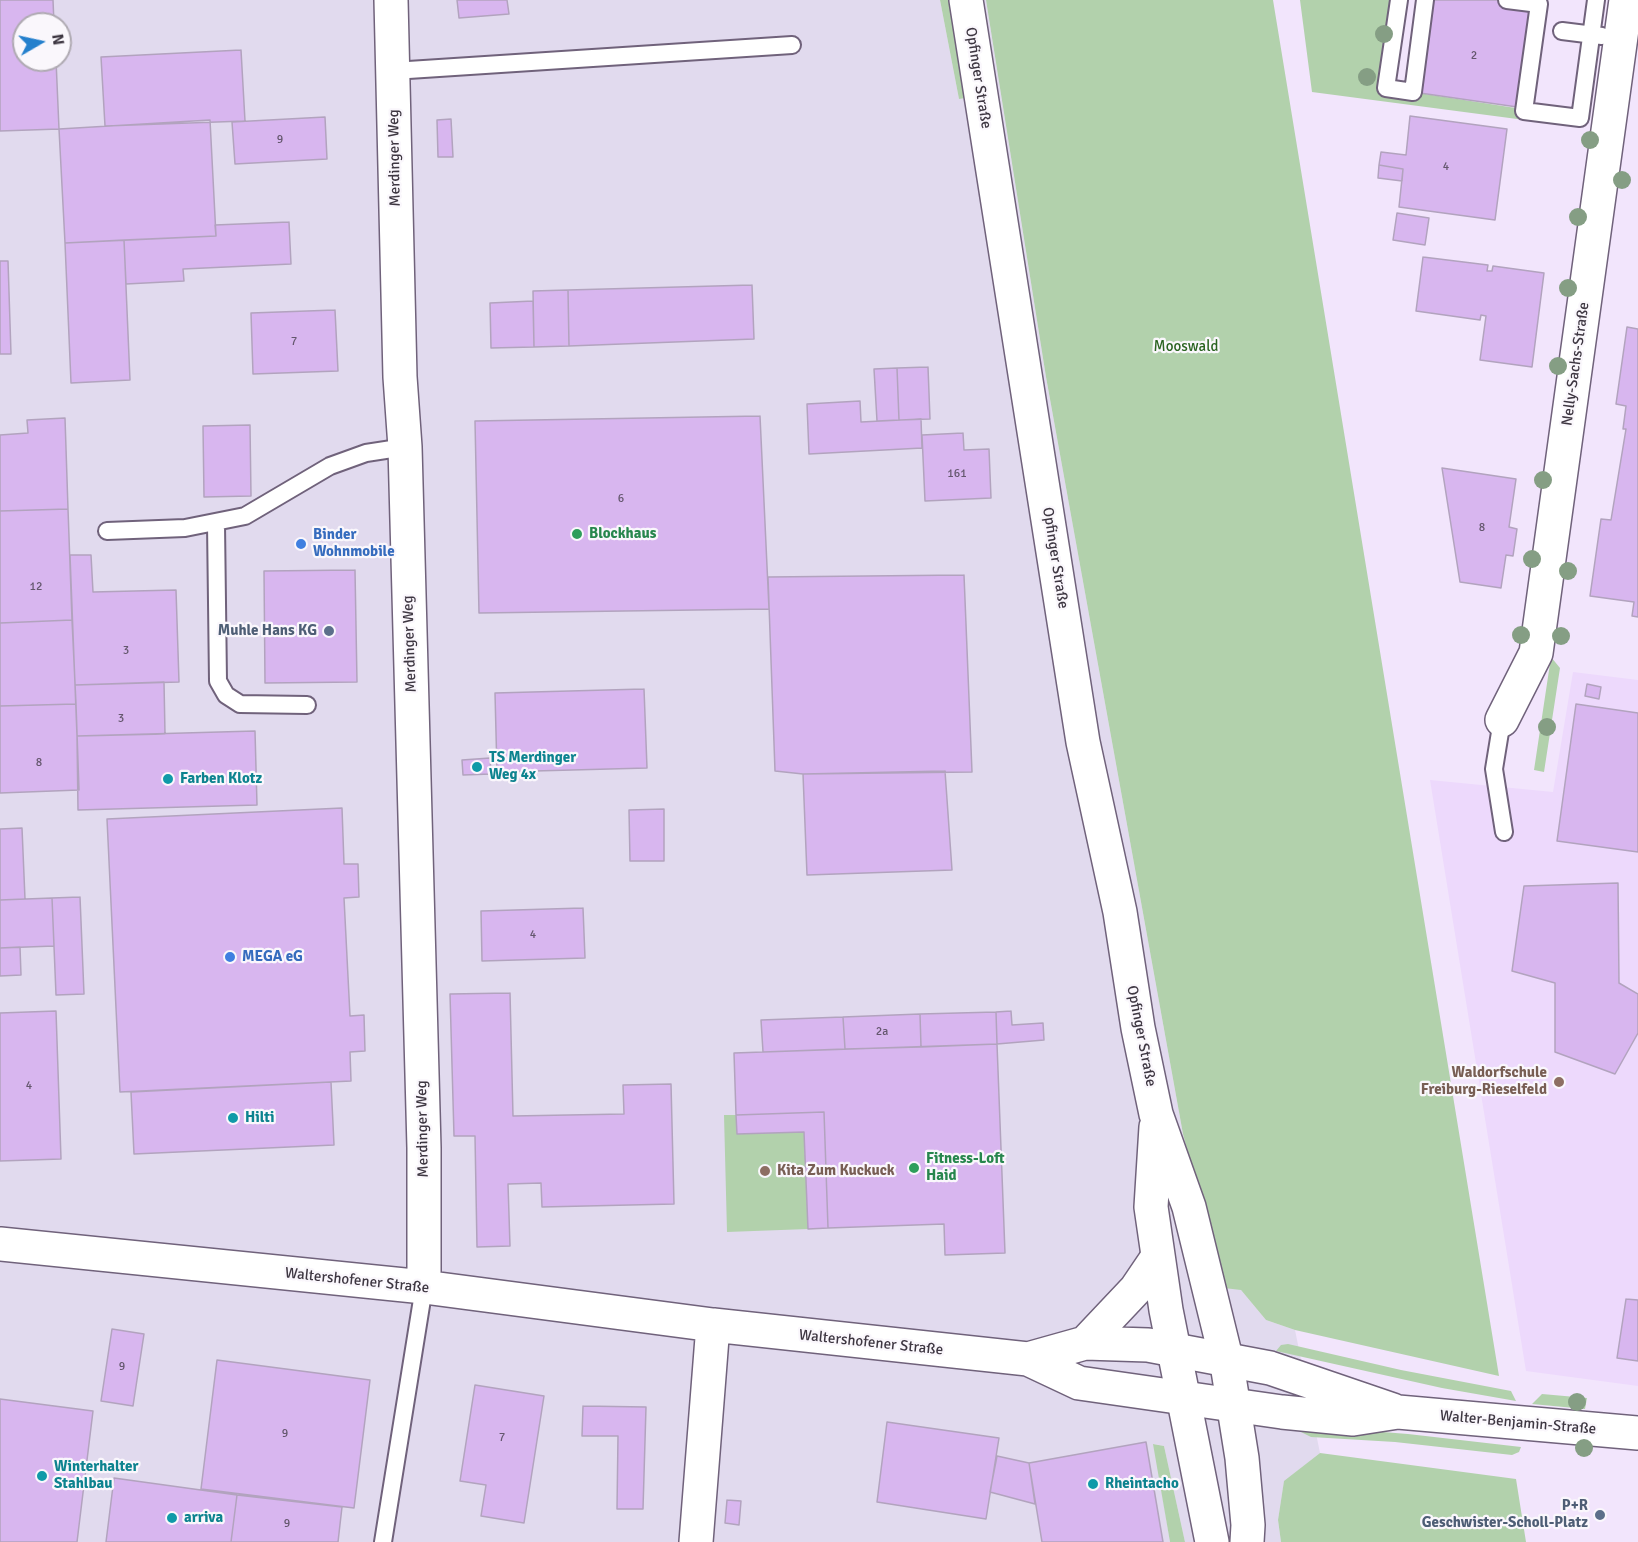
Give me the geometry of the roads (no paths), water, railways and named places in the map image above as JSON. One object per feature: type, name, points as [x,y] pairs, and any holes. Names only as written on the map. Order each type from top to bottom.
[{"type":"street","name":"Merdinger Weg","points":[[391,0],[400,377],[405,447],[424,1148],[424,1287]]},
{"type":"street","name":"Opfinger Straße","points":[[966,0],[1083,742],[1120,912],[1138,1028],[1156,1114],[1189,1207],[1226,1358],[1247,1514],[1247,1542]]},
{"type":"street","name":"Nelly-Sachs-Straße","points":[[1502,720],[1536,653],[1606,37],[1626,0]]},
{"type":"street","name":"Opfinger Straße","points":[[1156,1114],[1150,1208],[1174,1350],[1212,1542]]},
{"type":"street","name":"Waltershofener Straße","points":[[0,1244],[424,1287],[713,1325],[1028,1359],[1079,1383],[1234,1405]]},
{"type":"street","points":[[1085,1343],[1136,1289],[1157,1258]]},
{"type":"street","points":[[696,1542],[713,1325]]},
{"type":"street","name":"Waltershofener Straße","points":[[1028,1359],[1085,1343],[1148,1345],[1226,1358]]},
{"type":"street","name":"Walter-Benjamin-Straße","points":[[1226,1358],[1270,1368],[1398,1412]]},
{"type":"street","name":"Walter-Benjamin-Straße","points":[[1234,1405],[1353,1419],[1398,1412],[1638,1433]]},
{"type":"lane","points":[[1399,0],[1386,88],[1413,92],[1425,0]]},
{"type":"lane","points":[[1507,0],[1539,4],[1524,111],[1580,118],[1606,37],[1596,0]]},
{"type":"lane","points":[[1562,31],[1606,37]]},
{"type":"lane","points":[[393,71],[792,45]]},
{"type":"lane","points":[[107,531],[185,528],[216,524],[244,516],[348,458],[405,447]]},
{"type":"lane","points":[[216,524],[218,681],[226,695],[240,704],[307,705]]},
{"type":"lane","points":[[1502,720],[1494,769],[1504,832]]},
{"type":"lane","points":[[383,1542],[424,1287]]},
{"type":"place","name":"Blockhaus","points":[[577,534]]},
{"type":"place","name":"Binder Wohnmobile","points":[[301,544]]},
{"type":"place","name":"Muhle Hans KG","points":[[329,631]]},
{"type":"place","name":"TS Merdinger Weg 4x","points":[[477,767]]},
{"type":"place","name":"Farben Klotz","points":[[168,779]]},
{"type":"place","name":"MEGA eG","points":[[230,957]]},
{"type":"place","name":"Waldorfschule Freiburg-Rieselfeld","points":[[1559,1082]]},
{"type":"place","name":"Hilti","points":[[233,1118]]},
{"type":"place","name":"Fitness-Loft Haid","points":[[914,1168]]},
{"type":"place","name":"Kita Zum Kuckuck","points":[[765,1171]]},
{"type":"place","name":"Winterhalter Stahlbau","points":[[42,1476]]},
{"type":"place","name":"Rheintacho","points":[[1093,1484]]},
{"type":"place","name":"P+R Geschwister-Scholl-Platz","points":[[1600,1515]]},
{"type":"place","name":"arriva","points":[[172,1518]]},
{"type":"park label","name":"Mooswald","points":[[1186,347]]}]
